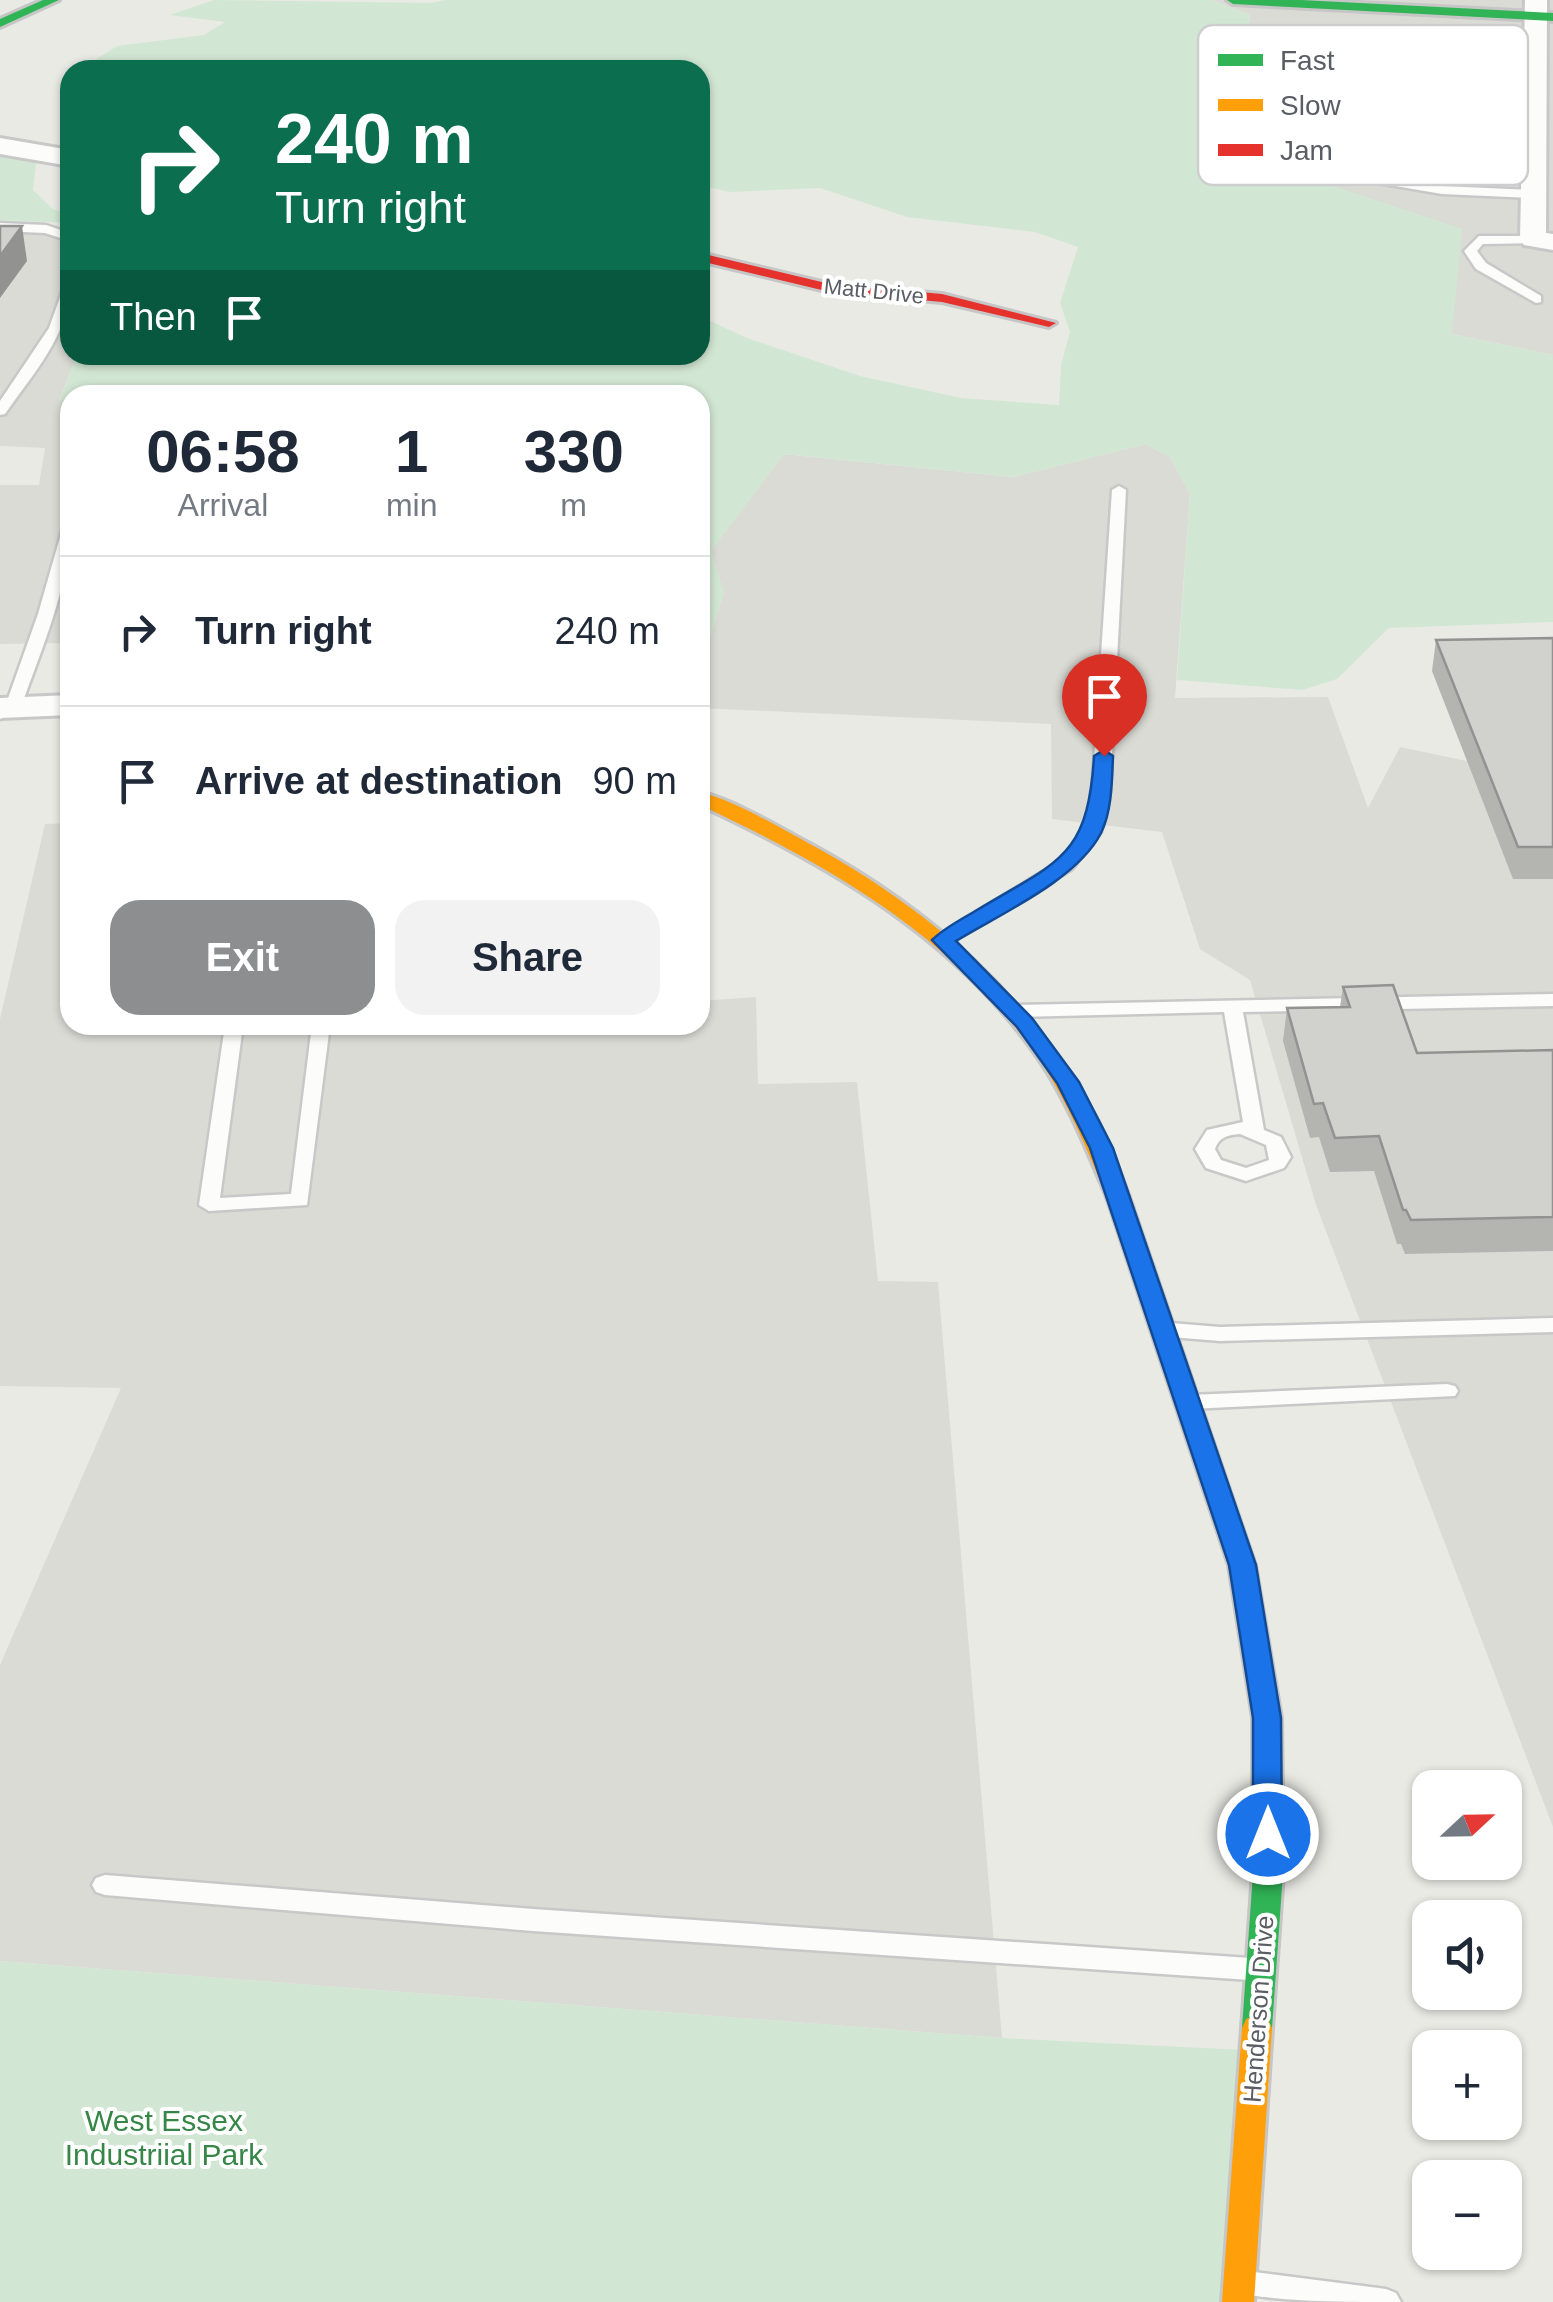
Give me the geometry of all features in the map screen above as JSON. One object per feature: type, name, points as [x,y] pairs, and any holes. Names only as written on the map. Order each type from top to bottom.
[{"type":"street","points":[[3,19],[52,0]]},
{"type":"street","points":[[1232,0],[1542,11],[1544,114],[1534,194],[1543,241]]},
{"type":"street","points":[[0,146],[60,156]]},
{"type":"street","name":"Matt Drive","points":[[710,259],[830,288],[942,298],[1049,323]]},
{"type":"street","points":[[4,710],[60,706]]},
{"type":"street","name":"Henderson Drive","points":[[710,803],[854,874],[943,940],[1014,1011],[1068,1082],[1102,1148],[1242,1565],[1267,1718],[1268,1873],[1238,2293]]},
{"type":"lane","points":[[1412,185],[1534,194]]},
{"type":"lane","points":[[0,226],[46,228],[60,233]]},
{"type":"lane","points":[[1536,299],[1480,266],[1470,251],[1479,240],[1543,241]]},
{"type":"lane","points":[[0,412],[60,317]]},
{"type":"lane","points":[[943,940],[1066,865],[1092,832],[1102,791],[1119,490]]},
{"type":"lane","points":[[4,710],[46,614],[60,563]]},
{"type":"lane","points":[[1014,1011],[1553,1000]]},
{"type":"lane","points":[[1232,1006],[1254,1130]]},
{"type":"lane","points":[[233,1035],[208,1205],[300,1200],[320,1035]]},
{"type":"lane","points":[[1164,1330],[1220,1334],[1553,1325]]},
{"type":"lane","points":[[1188,1402],[1447,1391]]},
{"type":"lane","points":[[105,1886],[553,1922],[1261,1969]]},
{"type":"lane","points":[[1238,2293],[1386,2302]]},
{"type":"shaded area","points":[[1211,0],[1553,0],[1553,355],[1452,334],[1329,185],[1528,185],[1528,25],[1249,25],[1250,15]]},
{"type":"shaded area","points":[[0,228],[60,237],[60,365],[73,365],[65,385],[60,385],[59,400],[60,643],[0,644],[0,485],[39,485],[45,448],[0,446]]},
{"type":"shaded area","points":[[1146,444],[1170,457],[1190,494],[1175,698],[1328,697],[1368,808],[1400,747],[1553,779],[1553,1827],[1316,1205],[1250,980],[1200,949],[1162,832],[1052,819],[1051,724],[710,708],[710,516],[783,454],[1013,477]]},
{"type":"shaded area","points":[[60,823],[60,1035],[710,1035],[710,1000],[756,997],[758,1084],[857,1082],[878,1281],[938,1282],[1002,2038],[0,1961],[0,1665],[121,1388],[0,1386],[0,1019],[45,824]]},
{"type":"green space","points":[[214,0],[1211,0],[1250,15],[1249,25],[1198,25],[1198,185],[1329,185],[1462,229],[1452,334],[1553,355],[1553,622],[1389,628],[1337,679],[1302,690],[1177,680],[1190,494],[1170,457],[1146,444],[1013,477],[784,454],[711,551],[724,593],[710,638],[710,385],[65,385],[73,365],[710,365],[710,321],[747,338],[860,376],[961,398],[1059,405],[1061,365],[1070,332],[1060,303],[1078,247],[1035,232],[907,217],[820,188],[730,192],[710,187],[710,60],[95,60],[117,46],[204,35],[225,22],[169,15]]},
{"type":"green space","points":[[0,156],[36,163],[33,190],[60,211],[60,223],[0,220]]},
{"type":"green space","name":"West Essex Industriial Park","points":[[0,1961],[1002,2038],[1265,2051],[1238,2302],[0,2302]]},
{"type":"building","points":[[0,226],[22,226],[0,256]]},
{"type":"building","points":[[1553,638],[1553,847],[1518,847],[1436,640]]},
{"type":"building","points":[[1393,985],[1417,1053],[1553,1050],[1553,1217],[1411,1220],[1403,1210],[1379,1136],[1335,1138],[1323,1103],[1314,1104],[1287,1008],[1350,1007],[1343,987]]},
{"type":"traffic: fast","points":[[0,23],[53,0]]},
{"type":"traffic: fast","points":[[1233,0],[1553,17]]},
{"type":"traffic: fast","points":[[1118,1197],[1242,1565],[1267,1718],[1268,1873],[1257,2028]]},
{"type":"traffic: slow","points":[[710,803],[837,867],[899,906],[955,951],[1006,1001],[1050,1059],[1088,1124],[1118,1197]]},
{"type":"traffic: slow","points":[[1238,2302],[1257,2028]]},
{"type":"traffic: jam","points":[[710,259],[830,288],[942,298],[1049,323]]},
{"type":"route","points":[[1104,756],[1102,791],[1092,832],[1066,865],[943,940],[1025,1022],[1068,1082],[1102,1148],[1242,1565],[1267,1718],[1268,1834]]}]
